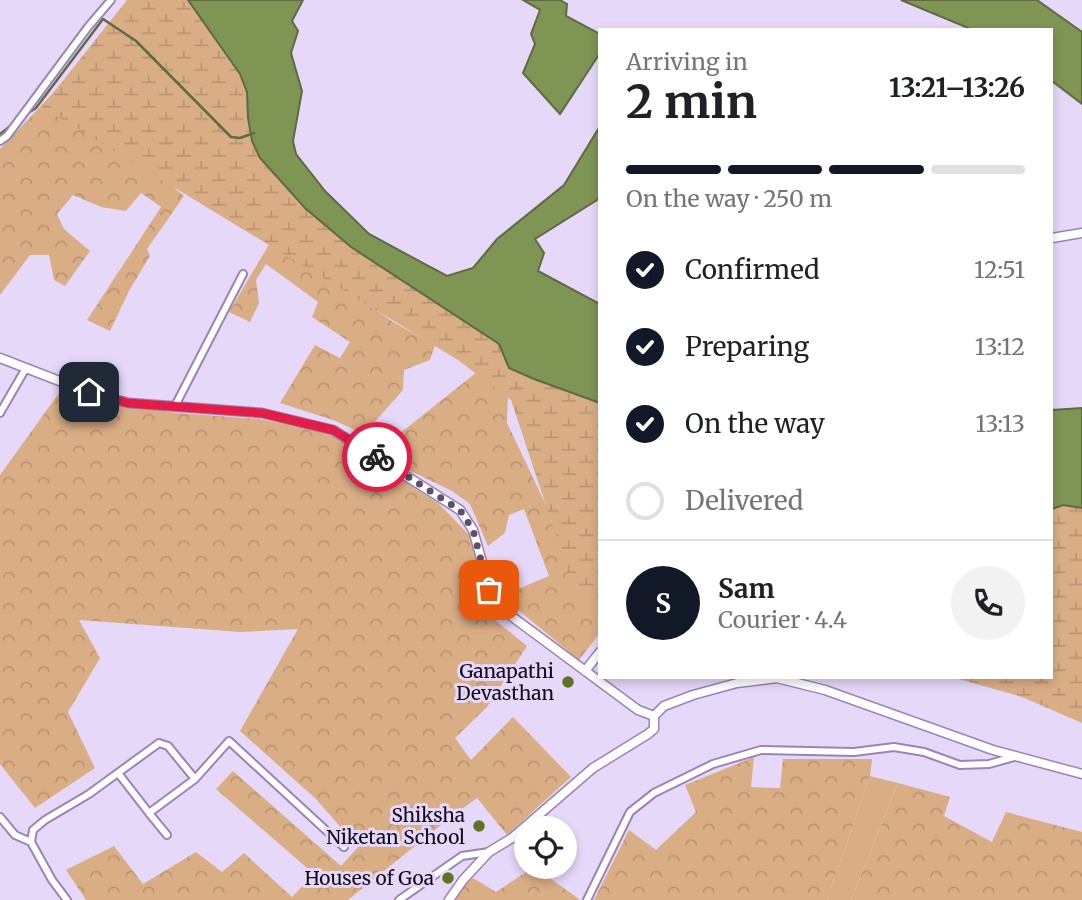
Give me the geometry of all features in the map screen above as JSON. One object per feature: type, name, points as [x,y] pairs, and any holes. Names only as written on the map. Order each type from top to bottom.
[{"type":"street","points":[[0,141],[7,136],[111,0]]},
{"type":"street","points":[[1053,238],[1082,233]]},
{"type":"street","points":[[175,406],[243,274]]},
{"type":"street","points":[[0,358],[93,394],[128,403],[262,413],[333,430],[460,510],[473,530],[489,590],[499,607],[639,710],[654,716]]},
{"type":"street","points":[[0,412],[26,368]]},
{"type":"street","points":[[585,671],[598,655]]},
{"type":"street","points":[[449,900],[489,852],[512,838],[593,768],[654,729],[654,716],[664,706],[737,683],[769,679]]},
{"type":"street","points":[[781,679],[825,690],[1016,757],[1082,774]]},
{"type":"street","points":[[149,813],[195,779],[229,741],[344,847]]},
{"type":"street","points":[[31,842],[33,830],[45,820],[89,794],[159,744],[168,746],[195,779]]},
{"type":"street","points":[[587,900],[630,812],[654,793],[713,764],[761,750],[855,751],[894,747],[924,752],[960,765],[989,764],[1016,757]]},
{"type":"street","points":[[118,773],[167,835]]},
{"type":"street","points":[[0,817],[15,835],[31,842],[66,900]]},
{"type":"street","points":[[399,900],[407,898],[462,856],[489,852]]},
{"type":"green space","points":[[127,0],[188,0],[240,74],[247,92],[252,141],[260,158],[305,208],[351,247],[499,344],[509,368],[598,402],[598,610],[575,593],[511,400],[458,360],[42,107]]},
{"type":"green space","points":[[58,88],[184,196],[147,249],[150,256],[130,289],[110,331],[87,320],[161,207],[141,193],[126,211],[101,207],[73,195],[57,214],[64,229],[90,251],[65,286],[54,280],[49,255],[30,255],[0,295],[0,149]]},
{"type":"green space","points":[[270,243],[317,269],[393,322],[435,345],[430,360],[404,370],[403,390],[364,434],[333,420],[280,403],[315,345],[340,358],[350,342],[312,317],[318,302],[266,264],[256,280],[259,303],[250,322],[229,312]]},
{"type":"green space","points":[[477,372],[508,392],[507,423],[577,570],[598,588],[598,636],[579,660],[517,609],[518,589],[549,576],[524,509],[509,515],[505,533],[488,546],[470,504],[452,491],[390,461],[384,446]]},
{"type":"green space","points":[[59,393],[177,413],[259,419],[329,432],[439,504],[470,536],[495,620],[527,646],[487,707],[455,738],[471,760],[513,717],[571,777],[528,816],[514,816],[514,829],[507,835],[477,798],[348,900],[86,900],[66,870],[114,846],[143,884],[196,852],[222,872],[244,853],[292,897],[314,874],[216,789],[233,771],[341,866],[358,847],[316,799],[240,731],[298,629],[240,632],[79,620],[100,658],[68,712],[95,768],[35,808],[0,764],[0,475]]},
{"type":"green space","points":[[1063,505],[1082,508],[1082,723],[1022,697],[959,679],[1053,679],[1053,509]]},
{"type":"green space","points":[[754,757],[751,787],[780,788],[783,759],[872,759],[870,776],[827,900],[594,900],[629,830],[656,850],[696,812],[685,785]]},
{"type":"green space","points":[[870,776],[898,783],[851,900],[827,900]]},
{"type":"green space","points":[[898,783],[950,797],[944,816],[992,842],[1006,812],[1082,832],[1082,900],[851,900]]},
{"type":"green space","points":[[473,878],[496,892],[516,879],[551,879],[579,899],[452,900]]},
{"type":"shaded area","points":[[188,0],[303,0],[292,21],[298,31],[291,53],[302,91],[293,141],[296,154],[325,191],[369,234],[447,276],[473,268],[497,239],[564,185],[598,129],[598,198],[535,239],[544,253],[538,271],[598,303],[598,402],[509,368],[499,344],[351,247],[305,208],[260,158],[252,141],[247,92],[240,74]]},
{"type":"shaded area","points":[[523,0],[560,0],[567,4],[566,16],[598,33],[598,56],[560,114],[523,73],[535,44],[531,34],[540,10]]},
{"type":"shaded area","points":[[901,0],[1037,0],[1082,32],[1082,104],[1053,82],[1053,28],[968,28]]},
{"type":"shaded area","points":[[1082,408],[1082,508],[1063,505],[1053,509],[1053,410]]},
{"type":"waterway","points":[[25,115],[36,108],[103,19],[136,41],[231,137],[240,138],[254,133]]},
{"type":"waterway","points":[[0,134],[14,123]]},
{"type":"way so far","points":[[377,457],[460,510],[473,530],[489,590]]},
{"type":"place","name":"Ganapathi Devasthan","points":[[568,682]]},
{"type":"place","name":"Shiksha Niketan School","points":[[479,826]]},
{"type":"place","name":"Houses of Goa","points":[[448,878]]},
{"type":"route","points":[[89,392],[128,403],[262,413],[333,430],[377,457]]}]
